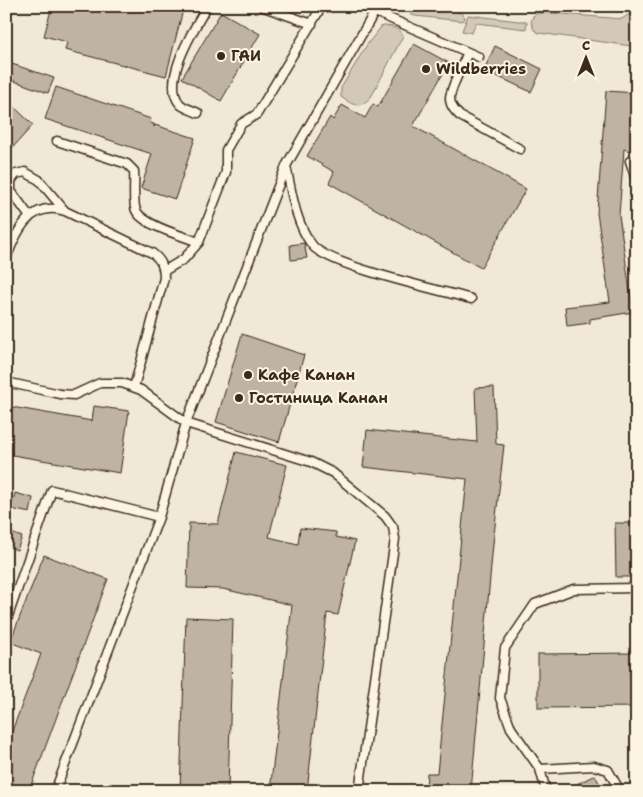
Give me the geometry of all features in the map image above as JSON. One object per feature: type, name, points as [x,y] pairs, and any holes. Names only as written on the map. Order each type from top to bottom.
[{"type":"lane","points":[[198,113],[180,103],[173,87],[180,57],[207,6]]},
{"type":"lane","points":[[261,6],[312,24]]},
{"type":"lane","points":[[164,271],[184,259],[199,242],[226,172],[226,150],[241,124],[257,114],[322,6]]},
{"type":"lane","points":[[55,791],[159,517],[186,423],[286,166],[376,9],[479,57]]},
{"type":"lane","points":[[468,52],[451,91],[452,108],[460,116],[520,149]]},
{"type":"lane","points":[[57,140],[126,164],[134,171],[134,209],[139,216],[146,222],[199,242]]},
{"type":"lane","points":[[630,161],[637,182]]},
{"type":"lane","points":[[286,166],[298,221],[313,246],[345,264],[470,299]]},
{"type":"lane","points":[[30,217],[11,191],[10,181],[16,174],[25,172],[39,180],[65,211]]},
{"type":"lane","points":[[6,260],[14,236],[30,217],[43,209],[55,208],[152,253],[158,258],[162,264],[164,278],[134,387]]},
{"type":"lane","points":[[6,382],[60,394],[74,395],[100,383],[122,383],[134,387],[141,390],[186,423],[312,462],[333,473],[385,516],[393,527],[395,539],[359,791]]},
{"type":"lane","points":[[6,622],[52,490],[159,517]]},
{"type":"lane","points":[[546,791],[540,769],[511,728],[500,698],[505,648],[535,604],[574,589],[637,588]]},
{"type":"lane","points":[[540,769],[594,766],[608,770],[620,791]]},
{"type":"shaded area","points":[[414,6],[448,8],[463,14],[465,18],[463,21],[415,16],[410,14]]},
{"type":"shaded area","points":[[637,9],[637,45],[631,46],[539,33],[534,30],[531,22],[533,16],[538,13],[622,19]]},
{"type":"shaded area","points":[[468,15],[527,22],[526,29],[476,23],[472,33],[462,31]]},
{"type":"shaded area","points":[[382,26],[397,29],[403,36],[371,97],[360,105],[353,104],[341,97],[341,88],[368,43]]},
{"type":"building","points":[[52,6],[184,6],[166,76],[65,50],[67,42],[44,36]]},
{"type":"building","name":"ГАИ","points":[[221,12],[260,34],[221,101],[182,78]]},
{"type":"building","points":[[414,44],[449,63],[413,126],[526,189],[481,268],[329,183],[334,172],[307,156],[330,117],[333,120],[342,105],[365,118],[373,104],[378,107]]},
{"type":"building","points":[[495,46],[542,69],[531,92],[484,70]]},
{"type":"building","points":[[6,62],[54,78],[48,93],[6,78]]},
{"type":"building","points":[[56,87],[151,119],[150,123],[154,124],[154,127],[155,125],[195,138],[175,199],[141,188],[152,154],[45,119]]},
{"type":"building","points":[[606,91],[637,93],[637,153],[624,149],[619,215],[633,312],[590,319],[590,323],[567,326],[565,307],[610,302],[597,213]]},
{"type":"building","points":[[6,99],[33,125],[6,155]]},
{"type":"building","points":[[304,243],[307,258],[291,260],[290,245]]},
{"type":"building","points":[[242,334],[304,355],[279,442],[216,422]]},
{"type":"building","points":[[494,387],[496,444],[504,445],[493,544],[471,791],[426,791],[427,773],[437,773],[467,479],[363,467],[367,430],[477,442],[475,388]]},
{"type":"building","points":[[6,406],[92,421],[94,406],[129,411],[120,473],[6,454]]},
{"type":"building","points":[[236,452],[287,465],[269,537],[298,544],[300,528],[336,532],[336,537],[355,541],[338,615],[327,613],[307,791],[270,791],[292,605],[223,589],[187,588],[189,523],[218,524]]},
{"type":"building","points":[[15,493],[33,498],[30,513],[11,509]]},
{"type":"building","points":[[615,523],[637,523],[637,577],[616,577]]},
{"type":"building","points":[[6,531],[22,537],[17,550],[6,546]]},
{"type":"building","points":[[44,555],[108,579],[29,791],[6,791],[6,747],[41,654],[10,642]]},
{"type":"building","points":[[186,617],[233,619],[228,791],[180,791]]},
{"type":"building","points":[[637,653],[637,707],[538,708],[538,654]]},
{"type":"building","points":[[595,775],[603,791],[563,791]]},
{"type":"place","name":"ГАИ","points":[[221,56]]},
{"type":"place","name":"Wildberries","points":[[426,69]]},
{"type":"place","name":"Кафе Канан","points":[[248,375]]},
{"type":"place","name":"Гостиница Канан","points":[[239,398]]}]
